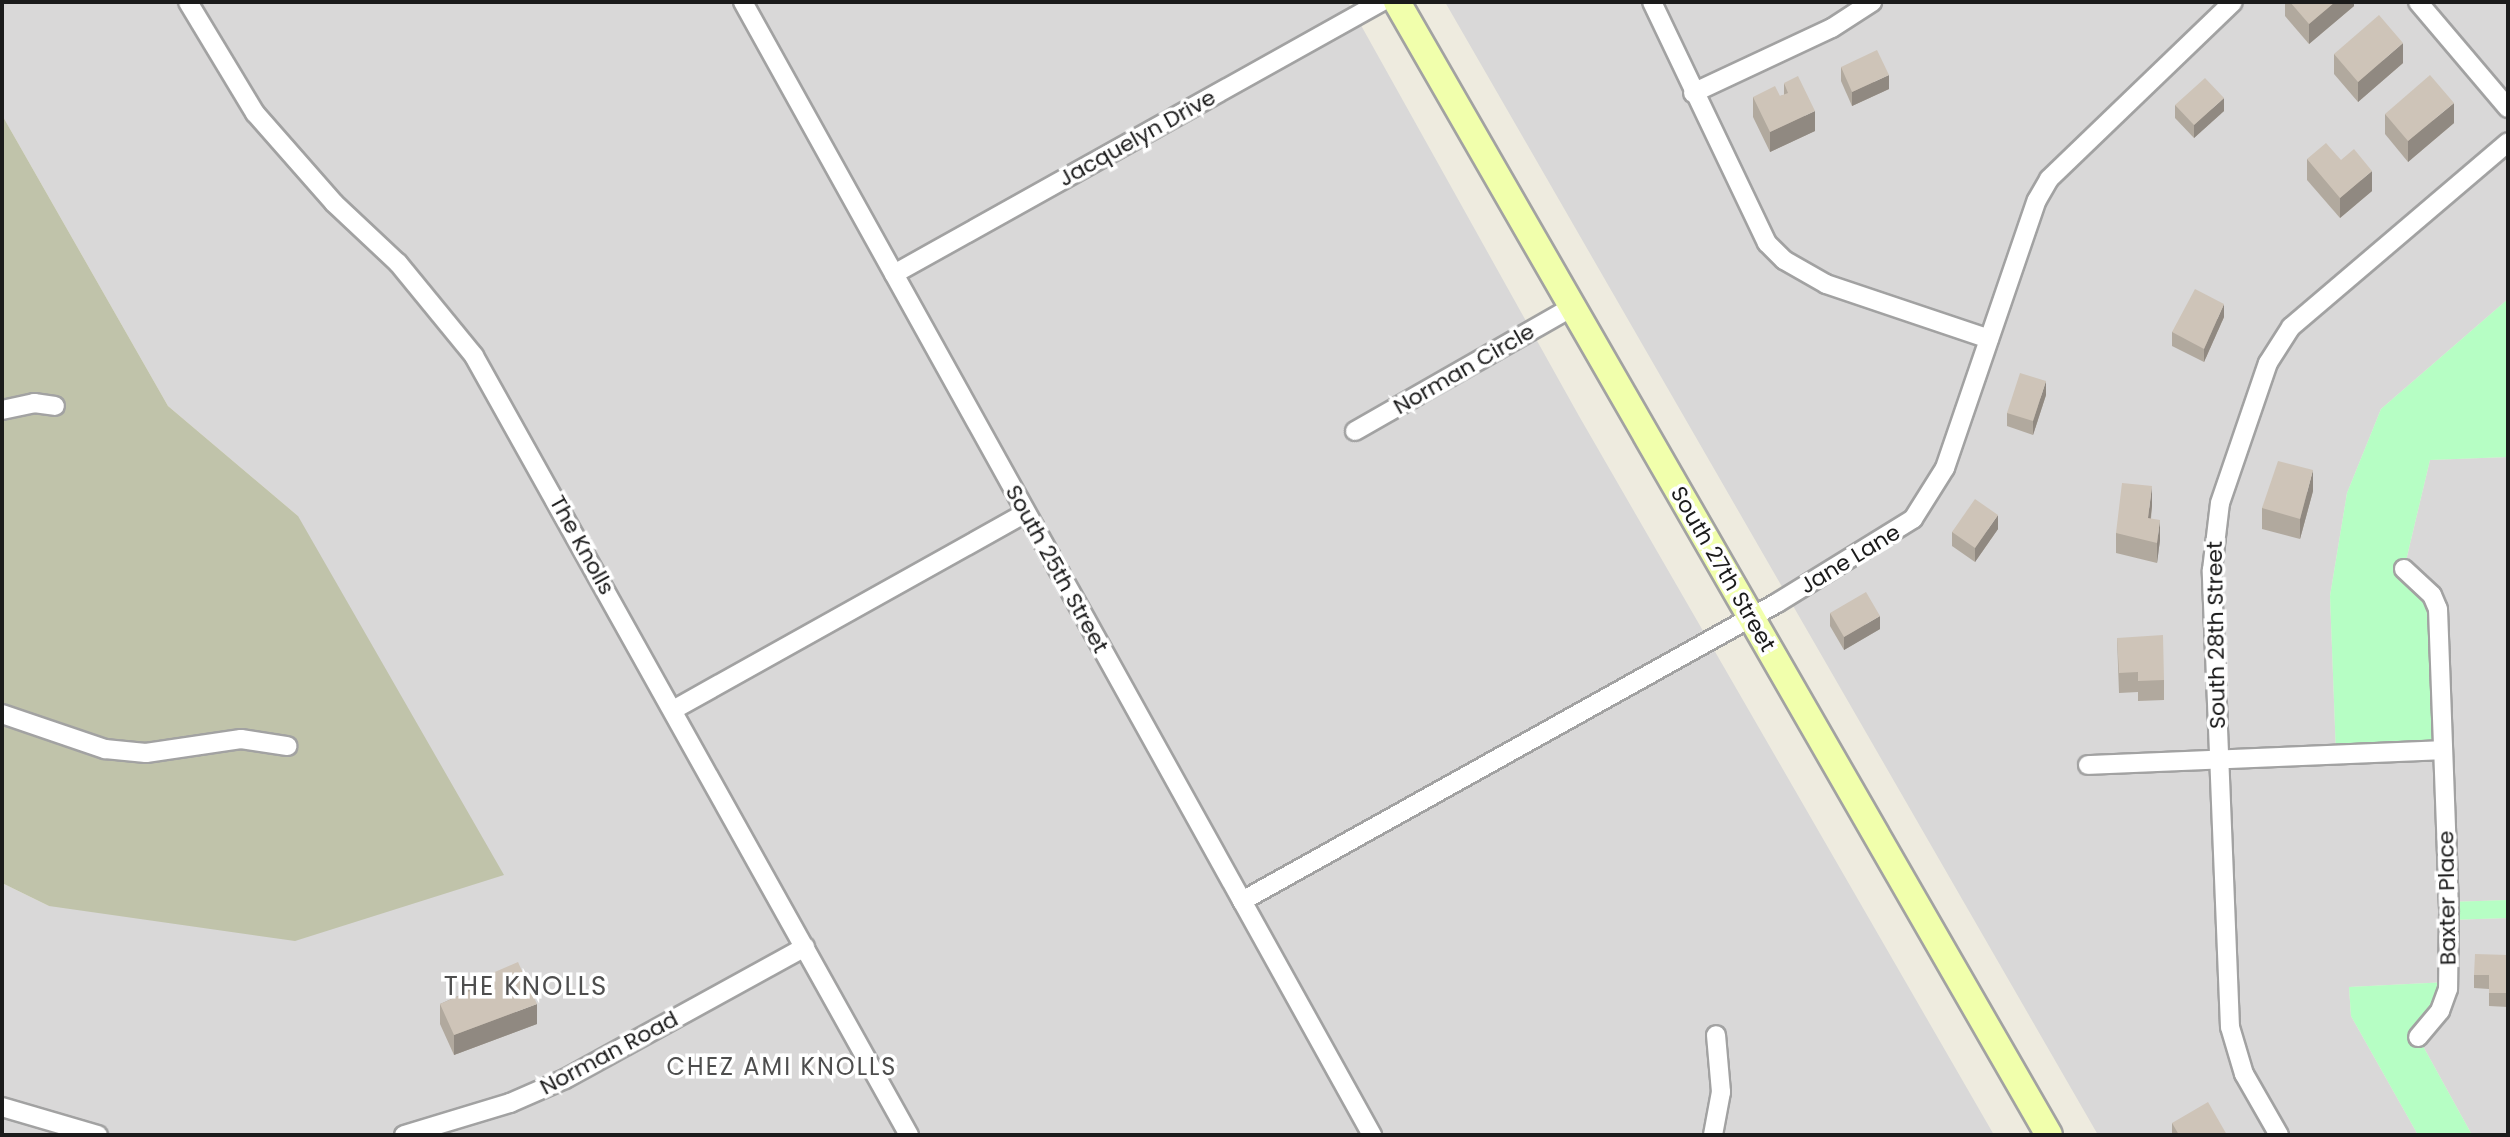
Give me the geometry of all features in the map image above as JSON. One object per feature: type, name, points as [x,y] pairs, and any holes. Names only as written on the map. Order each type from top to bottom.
[{"type":"main road","name":"South 27th Street","points":[[1397,2],[2049,1135]]},
{"type":"street","name":"The Knolls","points":[[188,2],[255,113],[295,162],[405,271],[474,356],[909,1135]]},
{"type":"street","name":"South 25th Street","points":[[743,2],[1372,1135]]},
{"type":"street","name":"Jacquelyn Drive","points":[[894,274],[1381,2]]},
{"type":"street","points":[[1652,2],[1753,223],[1784,260],[1826,284],[1989,339]]},
{"type":"street","points":[[1693,93],[1832,28],[1872,2]]},
{"type":"street","name":"Jane Lane","points":[[1242,901],[1751,617],[1913,519],[1942,476],[2049,179],[2233,2]]},
{"type":"street","points":[[2418,2],[2508,108]]},
{"type":"street","name":"South 28th Street","points":[[2279,1135],[2244,1074],[2230,1027],[2218,758],[2214,534],[2268,363],[2291,327],[2508,142]]},
{"type":"street","name":"Norman Circle","points":[[1355,431],[1572,307]]},
{"type":"street","points":[[2,410],[34,403],[55,406]]},
{"type":"street","points":[[673,710],[1026,513]]},
{"type":"street","name":"Baxter Place","points":[[2404,569],[2432,595],[2438,609],[2443,750],[2448,989],[2440,1011],[2418,1037]]},
{"type":"street","points":[[2,714],[105,749],[146,753],[241,739],[287,746]]},
{"type":"street","points":[[2088,765],[2443,750]]},
{"type":"street","name":"Norman Road","points":[[404,1135],[510,1103],[565,1079],[805,947]]},
{"type":"street","points":[[1713,1135],[1721,1092],[1716,1035]]},
{"type":"street","points":[[2,1107],[98,1135]]},
{"type":"shaded area","points":[[2,2],[1348,2],[1579,416],[1994,1135],[2,1135],[2,883],[49,906],[298,516],[168,406],[2,115]]},
{"type":"shaded area","points":[[1445,2],[2508,2],[2508,299],[2381,409],[2347,493],[2330,596],[2336,754],[2404,569],[2430,460],[2508,457],[2508,900],[2449,902],[2449,920],[2508,918],[2508,1135],[2472,1135],[2418,1037],[2448,982],[2349,987],[2351,1016],[2418,1135],[2098,1135]]},
{"type":"shaded area","points":[[2,115],[168,406],[298,516],[504,875],[295,941],[49,906],[2,883]]},
{"type":"green space","points":[[2508,299],[2508,457],[2430,460],[2404,569],[2432,595],[2443,750],[2336,754],[2330,596],[2347,493],[2381,409]]},
{"type":"green space","points":[[2508,900],[2508,918],[2449,920],[2449,902]]},
{"type":"green space","points":[[2448,982],[2418,1037],[2472,1135],[2418,1135],[2351,1016],[2349,987]]},
{"type":"building","points":[[2290,2],[2335,2],[2309,24]]},
{"type":"building","points":[[2379,15],[2403,43],[2358,82],[2334,54]]},
{"type":"building","points":[[1877,50],[1889,75],[1852,92],[1841,67]]},
{"type":"building","points":[[2430,75],[2454,103],[2408,141],[2385,114]]},
{"type":"building","points":[[1798,76],[1815,111],[1770,132],[1753,97],[1775,86],[1780,96],[1788,93],[1784,83]]},
{"type":"building","points":[[2205,78],[2224,98],[2194,125],[2175,105]]},
{"type":"building","points":[[2326,143],[2341,160],[2354,149],[2372,171],[2340,198],[2307,159]]},
{"type":"building","points":[[2195,289],[2224,304],[2204,349],[2172,332]]},
{"type":"building","points":[[2020,373],[2046,381],[2033,421],[2007,413]]},
{"type":"building","points":[[2278,461],[2313,470],[2300,519],[2262,508]]},
{"type":"building","points":[[2122,483],[2152,486],[2148,518],[2160,520],[2157,543],[2116,533]]},
{"type":"building","points":[[1975,499],[1998,515],[1975,548],[1952,532]]},
{"type":"building","points":[[1866,592],[1880,616],[1844,637],[1830,613]]},
{"type":"building","points":[[2163,635],[2164,680],[2138,681],[2138,672],[2119,673],[2117,638]]},
{"type":"building","points":[[2475,954],[2508,955],[2508,993],[2489,993],[2489,975],[2474,975]]},
{"type":"building","points":[[518,962],[537,1004],[454,1035],[440,1004],[470,991],[467,984]]},
{"type":"building","points":[[2208,1102],[2227,1135],[2179,1135],[2172,1123]]},
{"type":"district","name":"THE KNOLLS","points":[[526,987]]},
{"type":"district","name":"CHEZ AMI KNOLLS","points":[[782,1067]]}]
